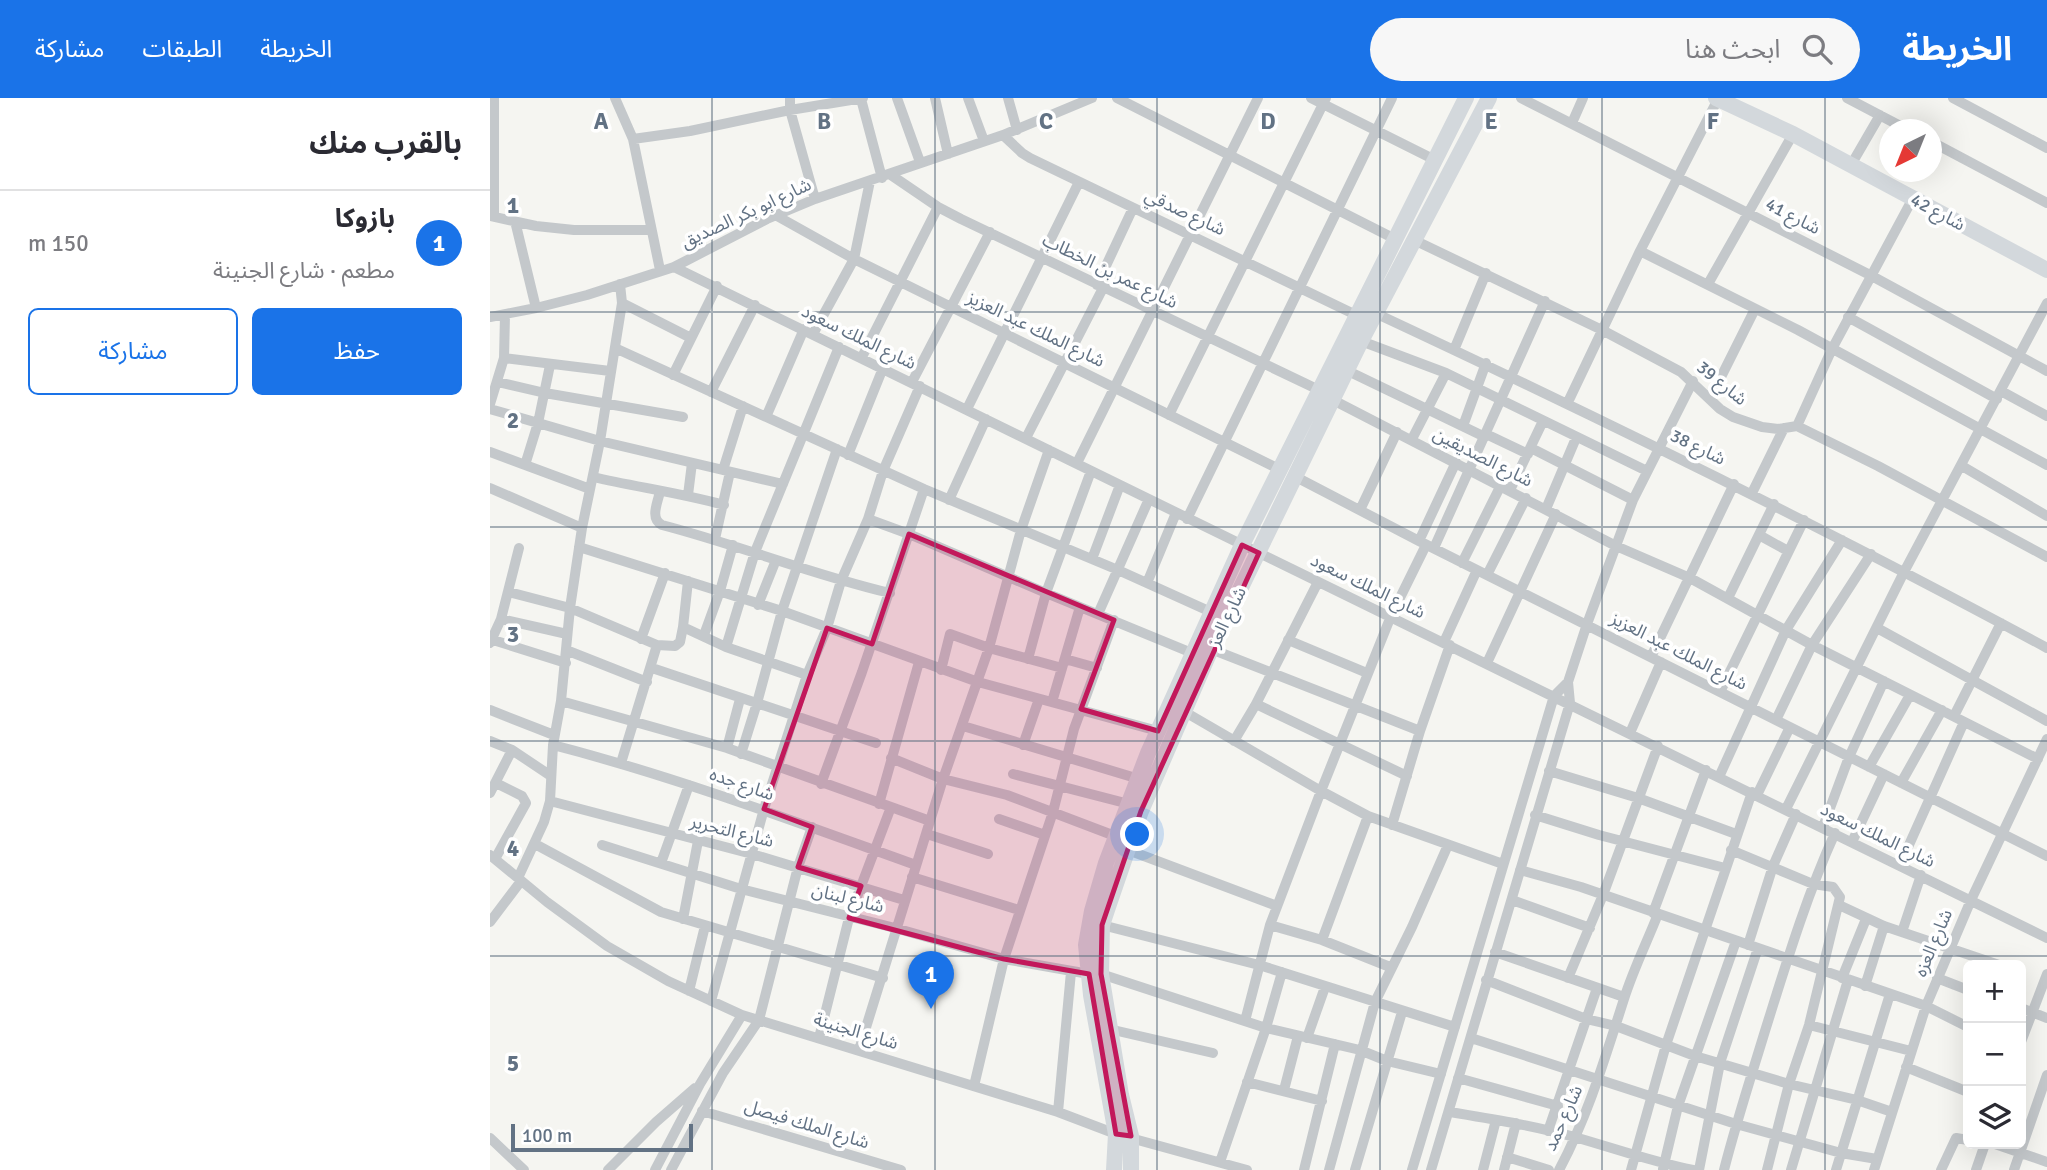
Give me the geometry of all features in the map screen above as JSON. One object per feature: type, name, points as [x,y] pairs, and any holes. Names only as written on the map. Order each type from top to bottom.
[{"type":"main road","name":"شارع العز","points":[[1131,1170],[1095,974],[1102,925],[1141,811],[1211,649],[1259,553],[1319,390],[1466,98]]},
{"type":"main road","name":"شارع العز","points":[[1114,1170],[1123,1135],[1109,1029],[1086,945],[1088,924],[1115,836],[1210,611],[1242,545],[1333,400],[1375,313],[1489,98]]},
{"type":"main road","name":"شارع 42","points":[[1717,98],[1793,134],[2047,270]]},
{"type":"street","points":[[494,98],[492,216],[536,226],[574,230],[650,230]]},
{"type":"street","points":[[615,98],[633,139],[660,270]]},
{"type":"street","points":[[897,98],[920,162]]},
{"type":"street","points":[[935,98],[948,154]]},
{"type":"street","points":[[968,98],[984,141]]},
{"type":"street","points":[[1008,98],[1017,130]]},
{"type":"street","points":[[1117,98],[1395,239]]},
{"type":"street","points":[[1077,463],[1258,98]]},
{"type":"street","points":[[1311,98],[1325,101],[1375,131],[1435,159]]},
{"type":"street","points":[[1187,519],[1392,98]]},
{"type":"street","name":"شارع 41","points":[[1521,98],[1870,275],[2047,371]]},
{"type":"street","points":[[1572,123],[1583,98]]},
{"type":"street","points":[[1568,402],[1717,98]]},
{"type":"street","points":[[1952,98],[2047,148]]},
{"type":"street","points":[[633,139],[690,131],[790,104],[862,99],[886,176]]},
{"type":"street","name":"شارع ابو بكر الصديق","points":[[490,317],[536,308],[674,267],[815,199],[1017,130],[1086,99]]},
{"type":"street","points":[[1850,99],[1887,119]]},
{"type":"street","points":[[1169,415],[1325,101]]},
{"type":"street","points":[[790,104],[815,199]]},
{"type":"street","points":[[1851,165],[1880,115]]},
{"type":"street","points":[[1708,284],[1793,134]]},
{"type":"street","name":"شارع صدقي","points":[[1003,135],[1022,153],[1356,315]]},
{"type":"street","points":[[1942,148],[2047,203]]},
{"type":"street","name":"شارع عمر بن الخطاب","points":[[886,176],[938,207],[1041,258],[1319,390]]},
{"type":"street","points":[[766,417],[809,332],[854,259],[870,181]]},
{"type":"street","points":[[967,409],[1079,182]]},
{"type":"street","points":[[1913,198],[1848,317],[1797,426],[2047,557]]},
{"type":"street","points":[[862,357],[938,207]]},
{"type":"street","points":[[1026,438],[1065,362],[1133,208]]},
{"type":"street","name":"شارع الملك عبد العزيز","points":[[777,216],[854,259],[1115,387],[2047,856]]},
{"type":"street","points":[[515,221],[536,308]]},
{"type":"street","points":[[711,1002],[764,809],[807,675],[827,628],[841,582],[868,519],[916,384],[951,307],[990,232]]},
{"type":"street","name":"شارع 39","points":[[1414,240],[1545,301],[1681,372],[1726,413],[1746,423],[1762,427],[1797,426]]},
{"type":"street","points":[[1640,251],[1832,349],[2047,466]]},
{"type":"street","name":"شارع الملك سعود","points":[[674,267],[2047,938]]},
{"type":"street","points":[[1454,350],[1486,273]]},
{"type":"street","points":[[490,922],[520,879],[550,801],[554,740],[566,663],[570,608],[622,303],[620,284]]},
{"type":"street","points":[[673,375],[717,286]]},
{"type":"street","points":[[1244,1021],[1270,925],[1367,673],[1426,545],[1471,470],[1545,301]]},
{"type":"street","points":[[622,303],[691,338]]},
{"type":"street","points":[[1699,1170],[1720,1063],[1773,866],[1791,811],[1821,742],[1904,572],[2047,303]]},
{"type":"street","points":[[711,392],[755,305]]},
{"type":"street","points":[[1710,399],[1755,309]]},
{"type":"street","name":"شارع 38","points":[[1375,313],[1568,402],[1734,484],[2047,648]]},
{"type":"street","points":[[491,400],[504,358],[505,315]]},
{"type":"street","points":[[1848,317],[1999,395],[2047,416]]},
{"type":"street","points":[[1361,341],[1477,387],[1647,471]]},
{"type":"street","points":[[726,647],[755,552],[839,347]]},
{"type":"street","points":[[614,348],[923,489],[1210,611]]},
{"type":"street","points":[[504,358],[610,371]]},
{"type":"street","points":[[1463,426],[1486,363]]},
{"type":"street","points":[[525,465],[538,423],[550,365]]},
{"type":"street","points":[[848,455],[883,368]]},
{"type":"street","points":[[1348,371],[1486,436],[1565,464],[1633,500]]},
{"type":"street","points":[[1412,439],[1446,373]]},
{"type":"street","points":[[1431,1170],[1570,703],[1568,682],[1587,624],[1633,500],[1693,381]]},
{"type":"street","points":[[498,382],[683,417]]},
{"type":"street","name":"شارع الصديقين","points":[[1333,400],[1616,546],[1690,578],[1812,645],[2038,759]]},
{"type":"street","points":[[715,539],[727,471],[743,406]]},
{"type":"street","points":[[490,410],[600,441],[783,484]]},
{"type":"street","points":[[949,500],[986,419]]},
{"type":"street","points":[[1462,563],[1529,451],[1543,421]]},
{"type":"street","points":[[1752,493],[1784,428]]},
{"type":"street","points":[[1360,510],[1397,432]]},
{"type":"street","points":[[1487,663],[1551,511],[1576,438]]},
{"type":"street","points":[[741,754],[796,566],[837,449]]},
{"type":"street","points":[[859,1050],[943,779],[989,648],[1021,530],[1049,450]]},
{"type":"street","points":[[490,452],[525,465],[591,483],[688,495],[723,505]]},
{"type":"street","points":[[1426,545],[1456,462]]},
{"type":"street","points":[[688,495],[692,463]]},
{"type":"street","points":[[1962,466],[2047,516]]},
{"type":"street","points":[[1028,659],[1046,593],[1091,471]]},
{"type":"street","points":[[1630,733],[1656,660],[1690,578],[1734,484]]},
{"type":"street","points":[[1092,559],[1120,485]]},
{"type":"street","points":[[490,488],[582,528]]},
{"type":"street","points":[[821,784],[890,593],[923,489]]},
{"type":"street","points":[[660,492],[655,517],[659,524],[715,539],[841,582],[890,593]]},
{"type":"street","points":[[1392,825],[1447,644],[1482,572],[1526,498]]},
{"type":"street","points":[[1098,614],[1149,499]]},
{"type":"street","points":[[1728,598],[1774,504]]},
{"type":"street","points":[[1147,583],[1176,513]]},
{"type":"street","points":[[868,519],[1192,653]]},
{"type":"street","points":[[1720,692],[1804,520]]},
{"type":"street","points":[[1759,535],[1788,551]]},
{"type":"street","points":[[1718,777],[1786,630],[1842,540]]},
{"type":"street","points":[[704,635],[733,545]]},
{"type":"street","points":[[579,547],[782,611],[978,682],[1158,731]]},
{"type":"street","points":[[519,548],[501,619],[490,641],[566,663]]},
{"type":"street","points":[[1776,720],[1812,645],[1871,554]]},
{"type":"street","points":[[758,605],[776,560]]},
{"type":"street","points":[[640,639],[666,573]]},
{"type":"street","points":[[509,592],[570,608],[657,645],[675,646],[680,642],[683,627],[688,580]]},
{"type":"street","points":[[1234,741],[1256,704],[1318,582]]},
{"type":"street","points":[[1052,702],[1080,607]]},
{"type":"street","points":[[501,619],[567,634]]},
{"type":"street","points":[[974,1086],[1004,959],[1054,812],[1081,709],[1114,620]]},
{"type":"street","points":[[1900,865],[1931,797],[1971,681],[2001,623]]},
{"type":"street","points":[[683,627],[726,647],[807,675]]},
{"type":"street","points":[[1877,628],[2047,721]]},
{"type":"street","points":[[941,670],[950,634],[1028,659],[1097,668]]},
{"type":"street","points":[[1288,640],[1367,673]]},
{"type":"street","points":[[621,763],[657,645]]},
{"type":"street","points":[[1211,649],[1420,731]]},
{"type":"street","points":[[566,650],[647,682]]},
{"type":"street","points":[[879,804],[919,662]]},
{"type":"street","points":[[652,668],[876,743]]},
{"type":"street","points":[[1823,827],[1849,757],[1884,681]]},
{"type":"street","points":[[1412,1170],[1553,696],[1568,682]]},
{"type":"street","points":[[1869,767],[1910,695]]},
{"type":"street","points":[[727,748],[740,699]]},
{"type":"street","points":[[1023,745],[1040,699]]},
{"type":"street","points":[[561,701],[727,748],[930,821]]},
{"type":"street","points":[[1256,704],[1407,776]]},
{"type":"street","name":"شارع جده","points":[[490,710],[554,740],[764,809],[916,865]]},
{"type":"street","points":[[1901,783],[1942,710]]},
{"type":"street","points":[[1185,712],[1321,792],[1368,816],[1503,864]]},
{"type":"street","points":[[963,726],[1139,779]]},
{"type":"street","points":[[1631,1170],[1666,1045],[1707,931],[1736,834],[1754,793],[1790,727]]},
{"type":"street","name":"شارع العزه","points":[[1876,1165],[1937,978],[2047,739]]},
{"type":"street","points":[[490,741],[512,750],[551,776]]},
{"type":"street","points":[[1568,978],[1590,929],[1658,746]]},
{"type":"street","points":[[492,857],[526,803],[522,796],[493,788],[512,750]]},
{"type":"street","points":[[891,758],[943,779],[1007,795],[1115,836]]},
{"type":"street","points":[[1549,771],[1638,798],[1736,834]]},
{"type":"street","name":"شارع حمد","points":[[1559,1170],[1577,1137],[1598,1080],[1624,997],[1706,771]]},
{"type":"street","points":[[1013,774],[1129,804]]},
{"type":"street","points":[[1852,842],[1884,774]]},
{"type":"street","points":[[662,863],[689,785]]},
{"type":"street","name":"شارع التحرير","points":[[550,801],[752,853],[904,900]]},
{"type":"street","points":[[819,1038],[849,918],[891,807]]},
{"type":"street","points":[[1535,815],[1725,868]]},
{"type":"street","points":[[1322,940],[1368,816]]},
{"type":"street","points":[[999,819],[1045,835]]},
{"type":"street","points":[[671,1170],[723,1073],[759,1020],[811,827]]},
{"type":"street","points":[[1724,1170],[1787,959],[1812,884],[1835,833]]},
{"type":"street","points":[[927,834],[988,854]]},
{"type":"street","points":[[683,919],[698,841]]},
{"type":"street","points":[[535,844],[645,903],[683,919],[883,978]]},
{"type":"street","name":"شارع لبنان","points":[[602,845],[741,889],[1004,959],[1095,974],[1266,1028],[1360,1050],[1387,1061],[1441,1074]]},
{"type":"street","points":[[1329,1170],[1375,1002],[1448,845]]},
{"type":"street","points":[[1128,850],[1277,906]]},
{"type":"street","points":[[1731,850],[1812,884],[1835,888],[1839,895],[1839,905],[1809,1025],[1789,1084],[1767,1170]]},
{"type":"street","name":"شارع الجنينة","points":[[492,857],[607,946],[639,966],[742,1015],[1058,1112],[1123,1135],[1247,1170]]},
{"type":"street","points":[[1520,870],[1603,895],[1926,1006],[1963,1024]]},
{"type":"street","points":[[1902,932],[1921,875]]},
{"type":"street","points":[[912,877],[1019,910]]},
{"type":"street","points":[[1512,900],[1590,929]]},
{"type":"street","points":[[1839,905],[1884,926],[1985,960]]},
{"type":"street","points":[[1791,1170],[1833,1031],[1845,979],[1866,919]]},
{"type":"street","points":[[1102,925],[1259,965],[1455,1027]]},
{"type":"street","points":[[1270,925],[1322,940],[1390,967]]},
{"type":"street","points":[[689,990],[705,926]]},
{"type":"street","points":[[1866,986],[1884,926]]},
{"type":"street","points":[[1664,1167],[1678,1106],[1736,942]]},
{"type":"street","points":[[1495,952],[1624,997]]},
{"type":"street","points":[[1058,1112],[1071,971]]},
{"type":"street","points":[[1220,1162],[1266,1028],[1282,972]]},
{"type":"street","points":[[2026,1029],[2047,974]]},
{"type":"street","points":[[1937,978],[1963,987]]},
{"type":"street","points":[[1486,980],[1586,1019],[1616,1026],[1696,1056],[1892,1112]]},
{"type":"street","points":[[1284,1090],[1325,986]]},
{"type":"street","points":[[1548,1131],[1597,988]]},
{"type":"street","points":[[1836,1170],[1890,994]]},
{"type":"street","points":[[2026,1010],[2047,1018]]},
{"type":"street","points":[[1355,1170],[1402,1012]]},
{"type":"street","points":[[655,1170],[700,1084],[742,1015]]},
{"type":"street","points":[[1809,1025],[1911,1051]]},
{"type":"street","points":[[1109,1029],[1213,1053]]},
{"type":"street","points":[[1471,1038],[1708,1116],[1876,1165]]},
{"type":"street","points":[[1304,1170],[1335,1044]]},
{"type":"street","points":[[1906,1067],[1963,1090]]},
{"type":"street","points":[[2014,1170],[2043,1105],[2047,1075]]},
{"type":"street","points":[[1458,1077],[1558,1106]]},
{"type":"street","points":[[1247,1082],[1322,1101]]},
{"type":"street","points":[[608,1170],[656,1122],[700,1084]]},
{"type":"street","name":"شارع الملك فيصل","points":[[702,1111],[901,1170]]},
{"type":"street","points":[[1450,1112],[1577,1137],[1664,1167],[1692,1170]]},
{"type":"street","points":[[1483,1170],[1496,1120]]},
{"type":"street","points":[[1504,1170],[1516,1123]]},
{"type":"street","points":[[490,1138],[524,1170]]},
{"type":"street","points":[[1941,1170],[1956,1138],[1963,1139]]},
{"type":"street","points":[[1976,1170],[1982,1149]]},
{"type":"street","points":[[2009,1149],[2047,1162]]},
{"type":"street","points":[[1507,1157],[1549,1170]]},
{"type":"highlighted area","points":[[909,534],[1114,620],[1081,709],[1158,731],[1242,545],[1259,553],[1141,811],[1102,925],[1101,974],[1131,1136],[1116,1134],[1089,974],[1004,959],[849,918],[861,886],[798,867],[812,827],[764,809],[827,628],[872,644]]},
{"type":"place","name":"بازوكا","points":[[931,1009]]}]
